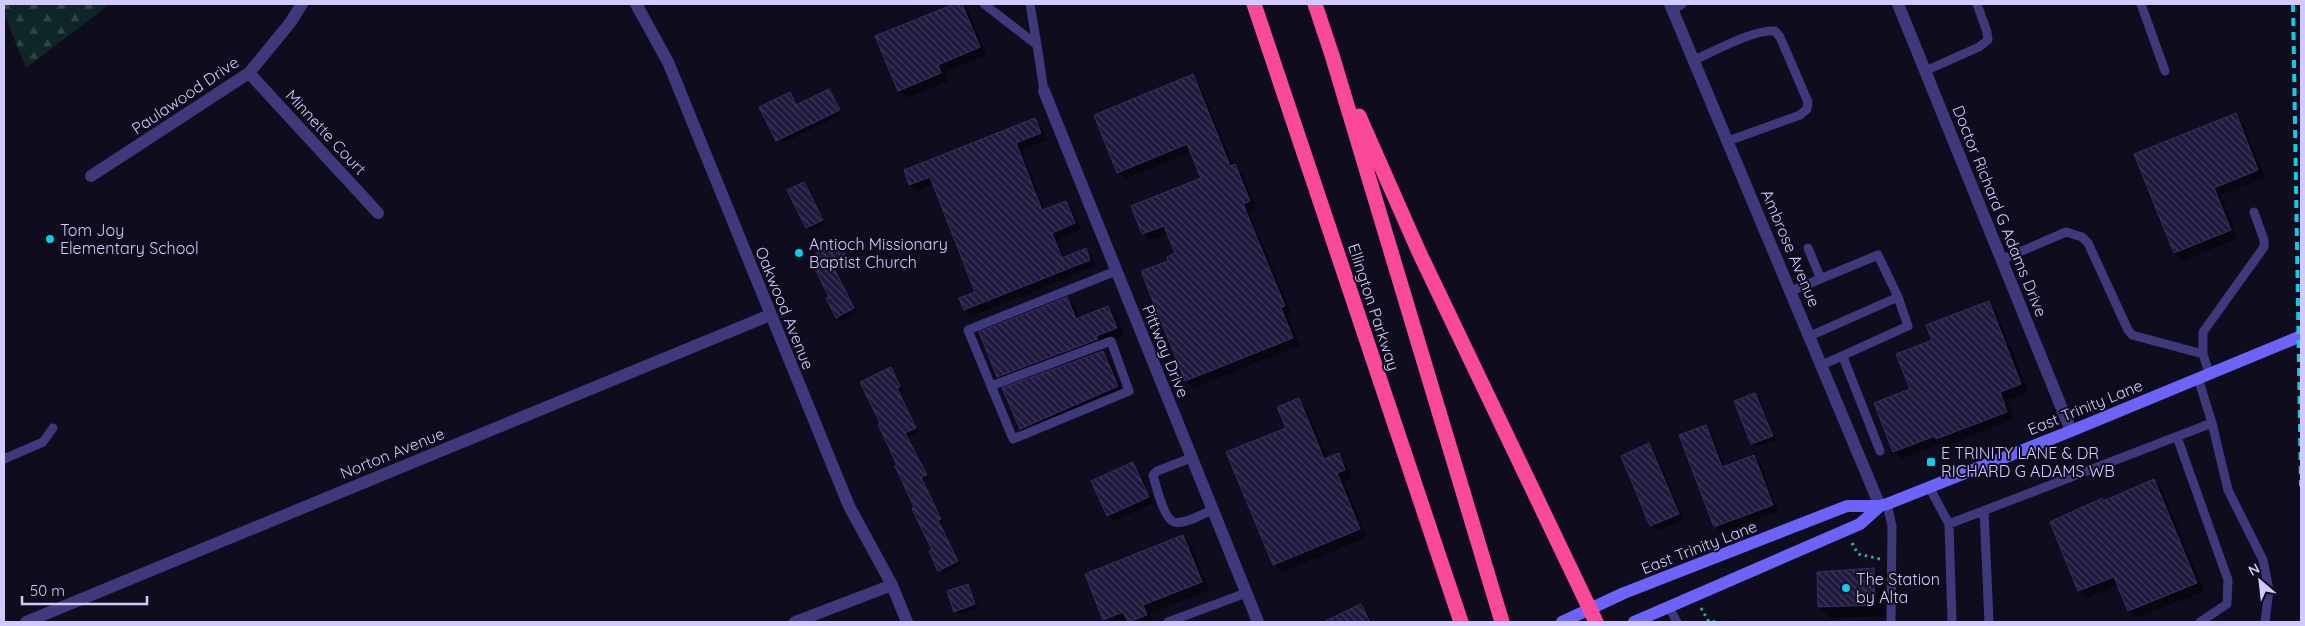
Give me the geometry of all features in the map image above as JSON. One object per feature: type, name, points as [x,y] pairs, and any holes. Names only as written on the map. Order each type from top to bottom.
[{"type":"highway","name":"Ellington Parkway","points":[[1254,4],[1461,622]]},
{"type":"highway","name":"Ellington Parkway","points":[[1315,4],[1502,622]]},
{"type":"highway","points":[[1332,56],[1419,252],[1589,615]]},
{"type":"main road","name":"East Trinity Lane","points":[[1634,622],[1860,524],[1883,505],[2071,431],[2301,336]]},
{"type":"main road","name":"East Trinity Lane","points":[[1562,622],[1589,615],[1624,593],[1847,506],[1883,505]]},
{"type":"street","name":"Paulawood Drive","points":[[91,176],[249,73],[290,23],[302,4]]},
{"type":"street","name":"Oakwood Avenue","points":[[636,4],[668,62],[849,506],[892,585],[907,622]]},
{"type":"street","name":"Doctor Richard G Adams Drive","points":[[1898,4],[2071,431]]},
{"type":"street","name":"Ambrose Avenue","points":[[1675,6],[1694,60],[1883,505]]},
{"type":"street","name":"Minnette Court","points":[[249,73],[378,213]]},
{"type":"street","name":"Pittway Drive","points":[[1044,91],[1258,622]]},
{"type":"street","name":"Norton Avenue","points":[[26,622],[770,315]]},
{"type":"street","points":[[795,622],[892,585]]},
{"type":"lane","points":[[984,4],[1036,45]]},
{"type":"lane","points":[[1030,4],[1044,91]]},
{"type":"lane","points":[[1926,71],[1979,47],[1988,40],[1987,32],[1976,4]]},
{"type":"lane","points":[[2141,4],[2165,70]]},
{"type":"lane","points":[[1694,60],[1749,36],[1769,30],[1775,31],[1780,37],[1808,102],[1806,110],[1800,115],[1728,141]]},
{"type":"lane","points":[[2254,212],[2264,240],[2263,250],[2203,332],[2202,354],[2212,423],[2228,490],[2263,560],[2269,590],[2266,622]]},
{"type":"lane","points":[[2001,260],[2066,232],[2082,237],[2088,243],[2132,335],[2202,354]]},
{"type":"lane","points":[[1808,248],[1820,277]]},
{"type":"lane","points":[[1791,291],[1820,277],[1878,255],[1898,297],[1908,326],[1822,365]]},
{"type":"lane","points":[[991,386],[1111,341],[1129,392],[1013,439],[991,386],[968,330],[1116,271]]},
{"type":"lane","points":[[1810,336],[1898,297]]},
{"type":"lane","points":[[1843,356],[1880,451]]},
{"type":"lane","points":[[1949,524],[2212,423]]},
{"type":"lane","points":[[4,459],[43,442],[53,428]]},
{"type":"lane","points":[[2177,437],[2228,580],[2227,604],[2200,622]]},
{"type":"lane","points":[[1192,458],[1157,471],[1153,475],[1160,498],[1169,519],[1176,523],[1212,510]]},
{"type":"lane","points":[[1928,487],[1949,524],[1952,622]]},
{"type":"lane","points":[[1883,505],[1892,526],[1891,622]]},
{"type":"lane","points":[[1984,511],[1990,622]]},
{"type":"lane","points":[[1168,622],[1246,593]]},
{"type":"lane","points":[[1669,607],[1677,622]]},
{"type":"path","points":[[1852,543],[1858,554],[1883,560]]},
{"type":"path","points":[[1701,608],[1709,622]]},
{"type":"path","points":[[1713,622],[1717,620],[1718,622]]},
{"type":"green space","points":[[4,4],[110,4],[26,68],[4,14]]},
{"type":"building","points":[[954,4],[962,4],[980,47],[938,65],[941,73],[898,91],[875,36]]},
{"type":"building","points":[[1193,74],[1230,166],[1235,164],[1250,201],[1243,204],[1285,306],[1281,308],[1293,338],[1185,381],[1141,271],[1168,261],[1167,257],[1175,253],[1164,226],[1142,234],[1131,206],[1201,178],[1187,144],[1117,173],[1094,115]]},
{"type":"building","points":[[829,89],[840,110],[776,141],[759,107],[790,92],[796,105]]},
{"type":"building","points":[[2236,113],[2258,170],[2214,188],[2231,230],[2174,253],[2134,154]]},
{"type":"building","points":[[1035,118],[1041,133],[1016,143],[1042,210],[1066,201],[1075,223],[1052,233],[1062,258],[1086,248],[1090,260],[964,310],[959,298],[975,292],[930,177],[909,185],[904,170]]},
{"type":"building","points":[[804,182],[823,220],[806,228],[787,190]]},
{"type":"building","points":[[839,243],[848,261],[834,268],[854,308],[836,318],[826,298],[829,297],[809,257]]},
{"type":"building","points":[[1067,297],[1076,319],[1108,306],[1117,328],[1096,336],[1098,339],[997,377],[979,332]]},
{"type":"building","points":[[1989,301],[2021,384],[2000,392],[2007,412],[1936,439],[1935,436],[1893,452],[1874,403],[1910,389],[1896,354],[1932,340],[1926,325]]},
{"type":"building","points":[[1103,351],[1118,386],[1020,429],[1002,388]]},
{"type":"building","points":[[891,367],[900,387],[897,388],[916,428],[905,433],[927,475],[921,477],[941,519],[938,520],[958,561],[938,571],[929,551],[932,550],[912,509],[914,507],[878,424],[880,423],[860,382]]},
{"type":"building","points":[[1755,393],[1773,436],[1751,444],[1734,401]]},
{"type":"building","points":[[1299,398],[1324,459],[1339,453],[1345,470],[1337,473],[1360,529],[1273,565],[1226,452],[1286,428],[1277,407]]},
{"type":"building","points":[[1706,425],[1722,467],[1754,455],[1773,505],[1714,527],[1679,435]]},
{"type":"building","points":[[1649,443],[1679,514],[1650,526],[1621,456]]},
{"type":"building","points":[[1133,462],[1149,497],[1107,516],[1091,481]]},
{"type":"building","points":[[2154,479],[2197,583],[2128,611],[2114,577],[2078,591],[2050,522],[2102,498],[2103,501]]},
{"type":"building","points":[[1183,535],[1202,582],[1143,605],[1147,615],[1128,622],[1123,612],[1103,620],[1085,574]]},
{"type":"building","name":"The Station by Alta","points":[[1874,568],[1875,605],[1818,607],[1817,572]]},
{"type":"building","points":[[968,584],[975,604],[954,612],[947,591]]},
{"type":"building","points":[[1361,604],[1370,622],[1323,622]]},
{"type":"railway","points":[[2293,4],[2301,486]]},
{"type":"place","name":"Tom Joy Elementary School","points":[[50,239]]},
{"type":"place","name":"Antioch Missionary Baptist Church","points":[[799,253]]},
{"type":"place","name":"E TRINITY LANE & DR RICHARD G ADAMS WB","points":[[1931,462]]},
{"type":"place","name":"The Station by Alta","points":[[1846,588]]}]
